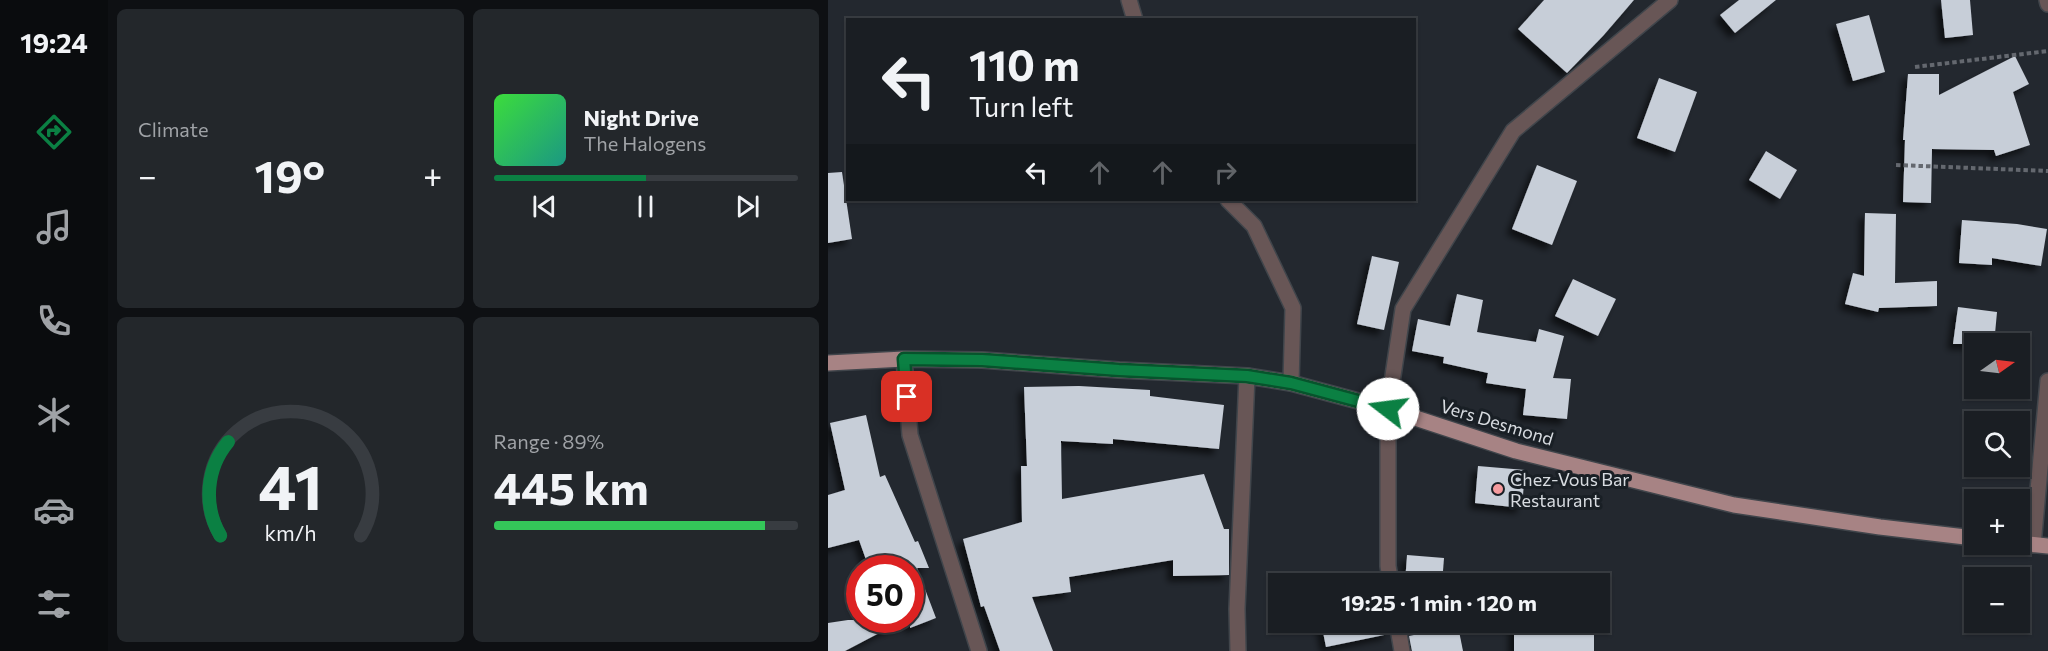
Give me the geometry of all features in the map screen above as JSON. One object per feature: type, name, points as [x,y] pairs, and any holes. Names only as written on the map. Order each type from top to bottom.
[{"type":"main road","name":"Vers Desmond","points":[[828,363],[904,359],[982,360],[1247,376],[1291,383],[1388,409],[1516,451],[1734,505],[1964,537]]},
{"type":"street","points":[[1129,0],[1134,18]]},
{"type":"street","points":[[1389,573],[1388,409],[1403,309],[1513,131],[1670,0]]},
{"type":"street","points":[[1229,201],[1254,226],[1293,308],[1291,383]]},
{"type":"street","points":[[904,359],[909,435],[979,651]]},
{"type":"street","points":[[1238,651],[1237,609],[1247,376]]},
{"type":"street","points":[[2033,545],[2048,381]]},
{"type":"street","points":[[1399,633],[1402,651]]},
{"type":"path","points":[[1915,67],[2048,51]]},
{"type":"path","points":[[1896,165],[2048,171]]},
{"type":"building","points":[[1544,0],[1634,0],[1567,73],[1518,29]]},
{"type":"building","points":[[1739,0],[1776,0],[1735,33],[1720,15]]},
{"type":"building","points":[[1941,0],[1970,0],[1973,35],[1945,38]]},
{"type":"building","points":[[1869,15],[1885,72],[1853,81],[1836,24]]},
{"type":"building","points":[[2015,56],[2029,84],[2013,92],[2030,145],[1996,156],[1994,150],[1932,149],[1931,203],[1903,202],[1905,140],[1903,140],[1908,74],[1939,74],[1939,95]]},
{"type":"building","points":[[1659,78],[1697,92],[1675,152],[1637,138]]},
{"type":"building","points":[[1766,151],[1797,170],[1780,199],[1749,180]]},
{"type":"building","points":[[1537,165],[1577,181],[1552,245],[1512,229]]},
{"type":"building","points":[[842,172],[852,239],[828,243],[828,173]]},
{"type":"building","points":[[1865,213],[1896,214],[1895,283],[1937,281],[1937,306],[1879,308],[1878,312],[1845,304],[1853,273],[1864,276]]},
{"type":"building","points":[[1962,220],[2017,224],[2047,229],[2041,266],[1992,258],[1992,265],[1959,263]]},
{"type":"building","points":[[1372,256],[1399,262],[1384,330],[1357,324]]},
{"type":"building","points":[[1573,279],[1616,299],[1598,336],[1555,316]]},
{"type":"building","points":[[1457,294],[1483,300],[1477,332],[1536,342],[1539,329],[1564,336],[1553,378],[1571,379],[1567,419],[1523,415],[1526,389],[1486,383],[1488,373],[1443,363],[1444,357],[1412,351],[1418,319],[1450,326]]},
{"type":"building","points":[[1958,307],[1997,312],[1995,333],[1964,333],[1964,344],[1953,344]]},
{"type":"building","points":[[1079,386],[1150,390],[1150,396],[1224,405],[1219,449],[1113,439],[1113,444],[1061,441],[1062,499],[1204,474],[1224,529],[1229,529],[1229,575],[1173,576],[1173,560],[1069,577],[1071,592],[1032,597],[1053,651],[1000,651],[984,606],[981,607],[963,539],[1022,522],[1021,466],[1027,466],[1024,387]]},
{"type":"building","points":[[866,415],[880,477],[885,475],[915,542],[918,541],[924,555],[864,555],[859,540],[828,548],[828,495],[845,490],[830,423]]},
{"type":"building","points":[[1478,466],[1525,470],[1522,508],[1475,503]]},
{"type":"building","points":[[1407,555],[1444,558],[1443,573],[1406,573]]},
{"type":"building","points":[[924,556],[929,568],[924,568]]},
{"type":"building","points":[[924,586],[936,618],[924,623]]},
{"type":"building","points":[[846,620],[846,633],[879,633],[845,651],[828,651],[828,623]]},
{"type":"building","points":[[1323,633],[1389,633],[1389,634],[1326,647]]},
{"type":"building","points":[[1424,633],[1459,633],[1463,651],[1412,651],[1409,636]]},
{"type":"building","points":[[1514,633],[1594,633],[1594,651],[1514,651]]},
{"type":"place","name":"Chez-Vous Bar Restaurant","points":[[1498,489]]},
{"type":"route","points":[[907,397],[904,359],[982,360],[1247,376],[1291,383],[1388,409]]}]
